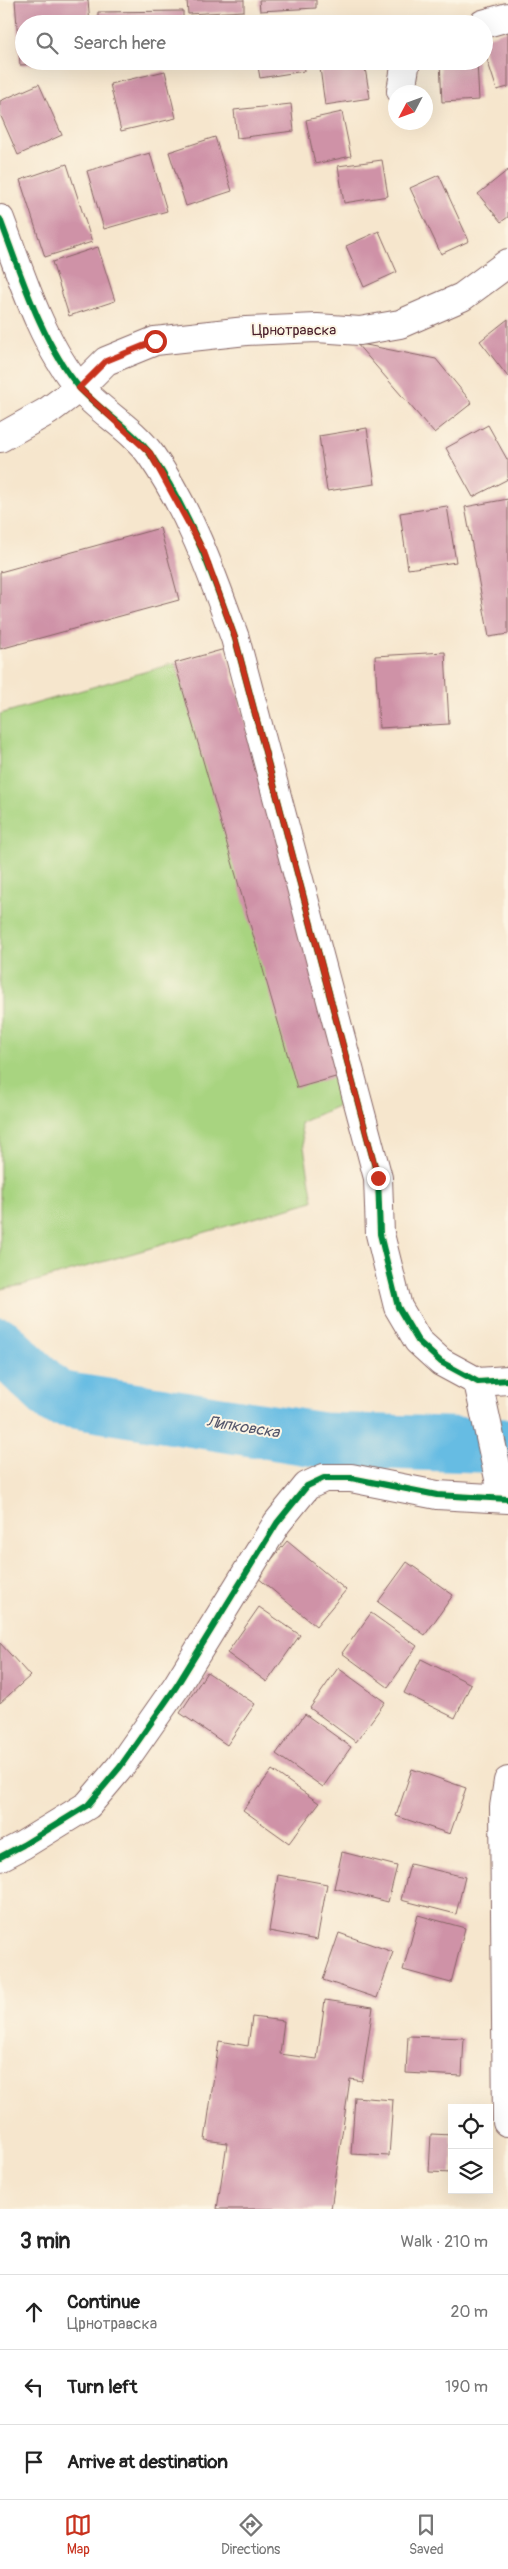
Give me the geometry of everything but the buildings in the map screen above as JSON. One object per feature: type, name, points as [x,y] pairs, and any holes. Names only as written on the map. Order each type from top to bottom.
[{"type":"street","points":[[493,21],[508,17]]},
{"type":"street","points":[[402,85],[404,70]]},
{"type":"street","points":[[0,219],[33,306],[60,360],[79,388],[150,453],[204,552],[235,638],[378,1178],[380,1234],[398,1307],[418,1341],[442,1362],[478,1382],[508,1380]]},
{"type":"street","name":"Црнотравска","points":[[0,438],[48,411],[79,388],[106,361],[155,341],[246,331],[317,328],[360,332],[400,324],[462,297],[508,263]]},
{"type":"street","points":[[0,1857],[88,1805],[120,1767],[176,1687],[277,1523],[307,1486],[324,1478],[351,1478],[436,1495],[506,1498],[478,1382]]},
{"type":"street","points":[[507,2122],[504,1808],[508,1781]]},
{"type":"green space","points":[[175,663],[352,1099],[300,1123],[313,1201],[23,1285],[0,1289],[0,714]]},
{"type":"waterway","name":"Липковска","points":[[0,1345],[56,1398],[322,1440],[508,1446]]},
{"type":"cycle path","points":[[0,219],[33,307],[66,370],[87,396],[135,436],[165,476],[189,521],[209,567],[235,638],[378,1178],[380,1234],[398,1307],[418,1341],[441,1362],[478,1382],[508,1380]]},
{"type":"cycle path","points":[[0,1857],[88,1805],[120,1767],[176,1687],[277,1523],[307,1486],[324,1478],[351,1478],[437,1495],[508,1499]]},
{"type":"route","points":[[155,341],[106,361],[79,388],[150,453],[173,492],[204,552],[235,638],[378,1178]]}]
